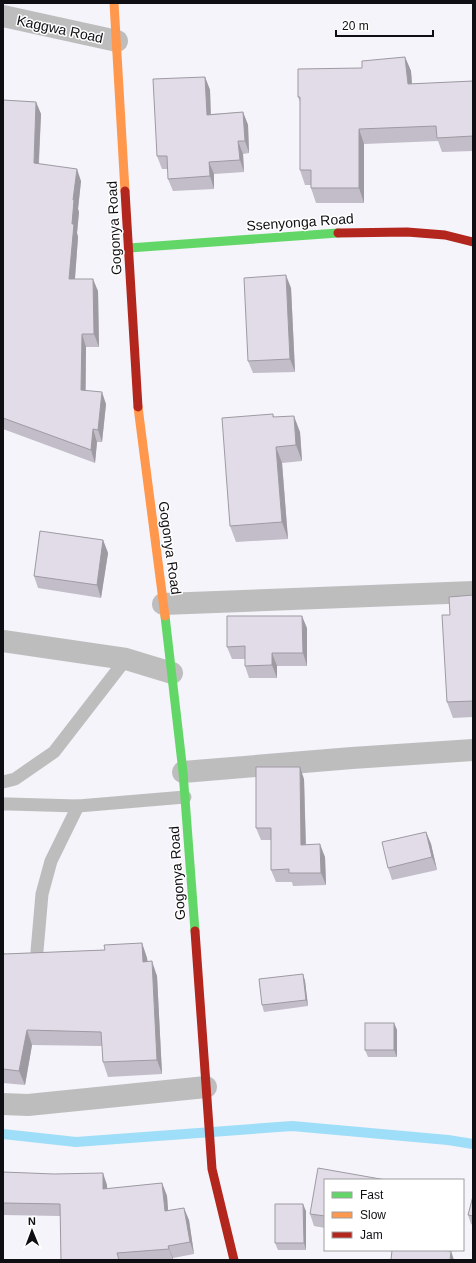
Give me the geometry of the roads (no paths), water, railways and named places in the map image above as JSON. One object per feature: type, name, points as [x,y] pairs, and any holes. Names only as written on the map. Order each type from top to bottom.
[{"type":"street","name":"Gogonya Road","points":[[114,3],[118,41],[137,400],[172,673],[183,772],[212,1169],[234,1260]]},
{"type":"street","name":"Kaggwa Road","points":[[3,16],[118,41]]},
{"type":"street","name":"Ssenyonga Road","points":[[129,248],[347,232],[407,232],[445,235],[473,242]]},
{"type":"street","points":[[163,604],[473,592]]},
{"type":"street","points":[[3,641],[126,659],[172,673]]},
{"type":"street","points":[[183,772],[473,750]]},
{"type":"street","points":[[3,1104],[28,1105],[207,1092]]},
{"type":"lane","points":[[3,782],[14,779],[54,752],[126,659]]},
{"type":"lane","points":[[3,804],[78,806],[185,797]]},
{"type":"lane","points":[[37,951],[42,894],[51,861],[78,806]]},
{"type":"waterway","points":[[3,1134],[76,1142],[292,1126],[448,1140],[473,1144]]}]
